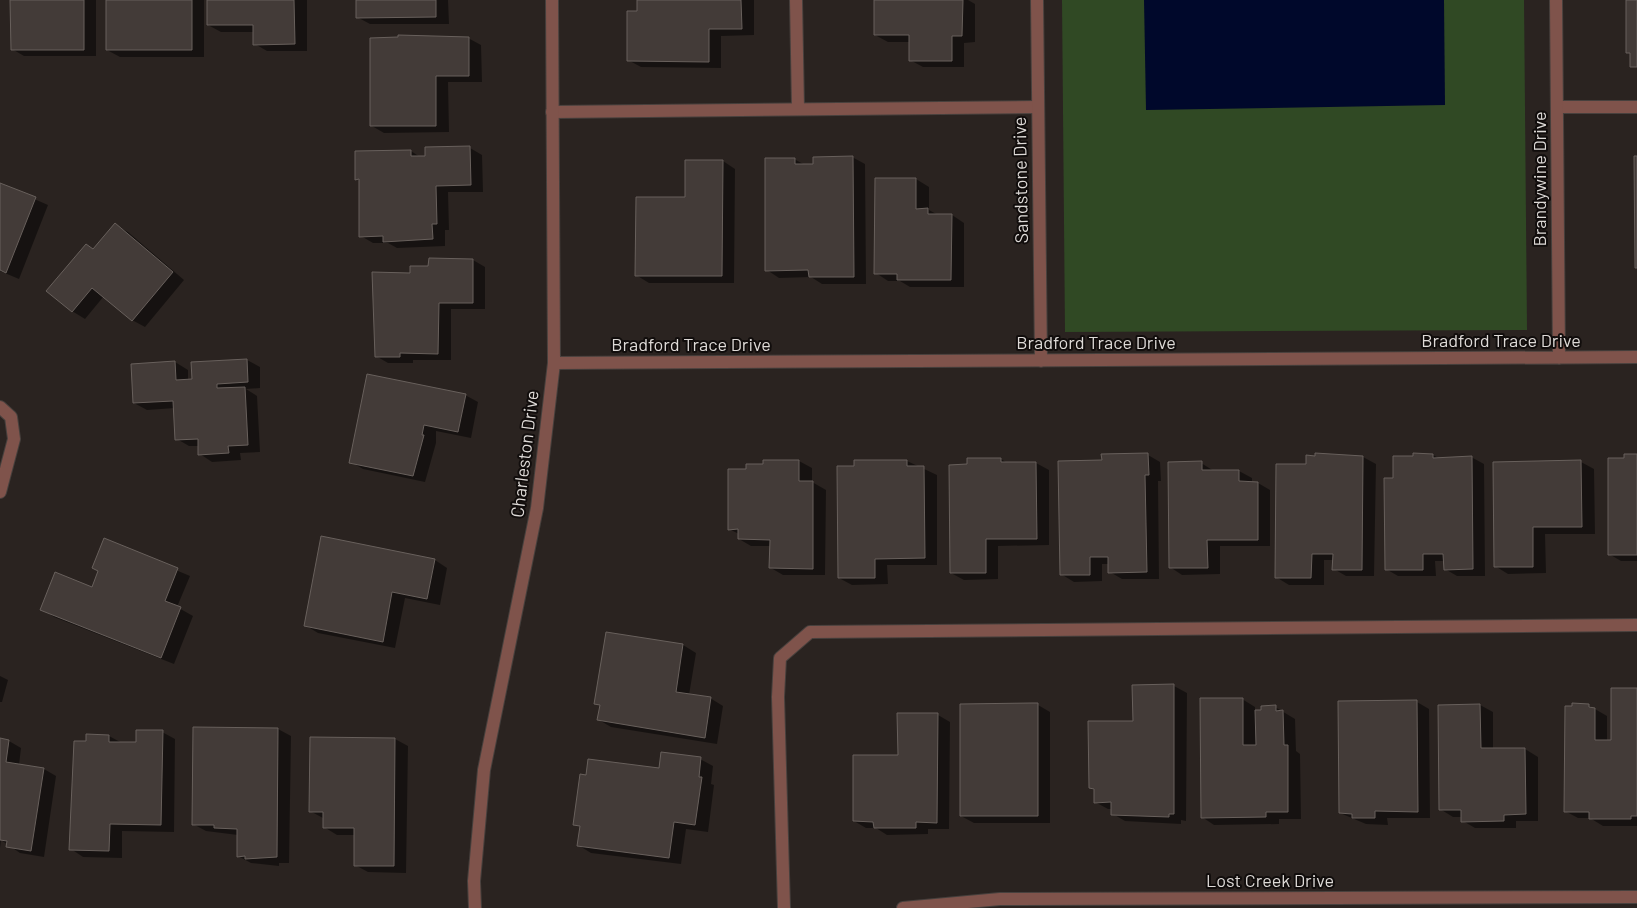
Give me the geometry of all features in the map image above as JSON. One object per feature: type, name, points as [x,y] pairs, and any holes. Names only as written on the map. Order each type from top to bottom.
[{"type":"street","name":"Charleston Drive","points":[[475,908],[474,881],[484,770],[537,508],[554,363],[552,0]]},
{"type":"street","points":[[796,0],[798,108]]},
{"type":"street","name":"Sandstone Drive","points":[[1037,0],[1041,361]]},
{"type":"street","name":"Brandywine Drive","points":[[1556,0],[1559,358]]},
{"type":"street","points":[[552,112],[1038,107]]},
{"type":"street","points":[[1557,107],[1637,107]]},
{"type":"street","name":"Bradford Trace Drive","points":[[554,363],[1637,357]]},
{"type":"street","points":[[0,406],[11,417],[14,439],[0,492]]},
{"type":"street","points":[[784,908],[778,698],[780,658],[810,632],[1637,626]]},
{"type":"street","name":"Lost Creek Drive","points":[[903,908],[1000,904],[1523,903],[1637,897]]},
{"type":"green space","points":[[1062,0],[1524,0],[1527,330],[1065,332]]},
{"type":"water","points":[[1144,0],[1444,0],[1445,105],[1146,110]]},
{"type":"building","points":[[10,0],[84,0],[84,50],[11,50]]},
{"type":"building","points":[[106,0],[192,0],[192,50],[106,50]]},
{"type":"building","points":[[207,0],[294,0],[295,44],[253,45],[253,25],[207,25]]},
{"type":"building","points":[[356,0],[436,0],[436,17],[356,18]]},
{"type":"building","points":[[637,0],[741,0],[742,29],[709,29],[709,62],[627,61],[627,11],[637,11]]},
{"type":"building","points":[[874,0],[963,0],[962,36],[952,36],[952,61],[909,61],[909,35],[874,35]]},
{"type":"building","points":[[1626,0],[1637,0],[1637,67],[1630,67],[1630,53],[1626,53]]},
{"type":"building","points":[[398,35],[469,37],[469,76],[436,76],[436,126],[370,126],[370,38],[398,37]]},
{"type":"building","points":[[470,146],[471,185],[436,186],[437,224],[432,224],[433,239],[383,242],[383,236],[359,237],[359,179],[355,180],[355,151],[411,150],[411,156],[425,156],[425,147]]},
{"type":"building","points":[[853,156],[854,277],[809,277],[808,270],[765,271],[765,158],[795,158],[795,164],[813,164],[813,157]]},
{"type":"building","points":[[1634,156],[1637,156],[1637,268],[1635,268]]},
{"type":"building","points":[[685,160],[723,160],[722,276],[635,276],[636,197],[685,197]]},
{"type":"building","points":[[875,178],[916,178],[916,209],[928,208],[928,214],[952,214],[951,280],[897,280],[897,274],[874,274]]},
{"type":"building","points":[[0,183],[36,197],[6,273],[0,270]]},
{"type":"building","points":[[115,223],[173,272],[132,321],[92,288],[72,312],[46,291],[86,244],[93,249]]},
{"type":"building","points":[[429,258],[473,259],[473,303],[439,303],[438,354],[400,353],[400,357],[375,357],[372,272],[410,273],[410,266],[428,266]]},
{"type":"building","points":[[247,359],[248,382],[217,384],[217,388],[245,387],[248,445],[228,446],[229,453],[198,455],[198,439],[175,440],[173,401],[133,403],[131,364],[175,361],[176,380],[192,379],[191,362]]},
{"type":"building","points":[[367,374],[466,394],[458,432],[424,425],[422,435],[424,435],[413,476],[349,463]]},
{"type":"building","points":[[1148,453],[1149,475],[1145,475],[1147,572],[1108,573],[1108,557],[1090,557],[1090,575],[1060,575],[1058,461],[1102,460],[1101,454]]},
{"type":"building","points":[[1315,453],[1363,456],[1362,570],[1332,570],[1333,554],[1312,554],[1311,578],[1275,578],[1276,464],[1306,464],[1306,455],[1315,456]]},
{"type":"building","points":[[1413,453],[1433,454],[1433,458],[1472,456],[1473,569],[1444,570],[1443,554],[1423,554],[1423,570],[1385,570],[1384,478],[1393,478],[1393,456],[1413,456]]},
{"type":"building","points":[[1624,454],[1637,454],[1637,555],[1608,555],[1608,458],[1624,458]]},
{"type":"building","points":[[967,458],[1001,458],[1001,462],[1036,462],[1037,539],[986,539],[986,573],[950,573],[949,465],[967,464]]},
{"type":"building","points":[[763,460],[799,460],[799,481],[813,481],[813,569],[769,568],[770,540],[738,539],[738,529],[728,530],[728,469],[746,469],[746,464],[763,464]]},
{"type":"building","points":[[854,460],[907,460],[907,466],[924,466],[925,558],[875,559],[875,578],[838,578],[837,466],[854,466]]},
{"type":"building","points":[[1581,460],[1582,527],[1533,527],[1533,567],[1494,567],[1493,462]]},
{"type":"building","points":[[1202,461],[1202,470],[1239,470],[1239,481],[1258,482],[1258,540],[1207,540],[1208,568],[1169,568],[1168,462]]},
{"type":"building","points":[[321,536],[435,559],[427,599],[392,592],[383,642],[304,626]]},
{"type":"building","points":[[104,538],[178,568],[165,601],[181,607],[161,658],[40,610],[55,572],[92,587],[98,571],[92,568]]},
{"type":"building","points":[[606,632],[683,644],[676,692],[711,697],[705,738],[597,720],[600,705],[594,704]]},
{"type":"building","points":[[1174,684],[1174,814],[1169,814],[1169,817],[1111,815],[1111,802],[1094,803],[1094,789],[1089,788],[1088,721],[1133,721],[1132,685]]},
{"type":"building","points":[[1611,688],[1637,688],[1637,816],[1631,816],[1631,819],[1589,819],[1589,812],[1564,812],[1565,706],[1572,706],[1572,703],[1589,704],[1589,707],[1595,708],[1595,740],[1611,740]]},
{"type":"building","points":[[1200,698],[1243,698],[1243,745],[1256,745],[1255,710],[1261,710],[1261,706],[1276,705],[1276,711],[1283,710],[1284,745],[1288,745],[1288,812],[1266,812],[1266,817],[1201,818]]},
{"type":"building","points":[[1417,700],[1418,812],[1375,811],[1375,818],[1352,818],[1352,814],[1339,813],[1338,701]]},
{"type":"building","points":[[1038,703],[1038,816],[960,816],[960,704]]},
{"type":"building","points":[[1480,704],[1481,748],[1525,748],[1526,814],[1504,815],[1504,821],[1461,822],[1461,810],[1439,810],[1438,705]]},
{"type":"building","points":[[897,713],[938,713],[937,823],[916,822],[916,828],[874,828],[873,822],[853,821],[853,755],[898,755]]},
{"type":"building","points":[[193,727],[278,728],[277,857],[245,859],[245,856],[237,857],[237,829],[214,828],[214,825],[192,825]]},
{"type":"building","points":[[136,730],[163,730],[161,825],[110,824],[109,851],[69,850],[74,741],[86,741],[86,734],[109,735],[109,742],[136,742]]},
{"type":"building","points":[[310,737],[395,738],[394,866],[354,866],[354,828],[323,828],[323,812],[309,812]]},
{"type":"building","points":[[0,738],[9,740],[6,762],[44,768],[31,851],[6,847],[7,841],[0,840]]},
{"type":"building","points":[[661,752],[701,757],[699,777],[702,777],[695,825],[674,822],[669,858],[577,846],[580,826],[573,825],[580,774],[586,775],[588,759],[659,768]]}]
